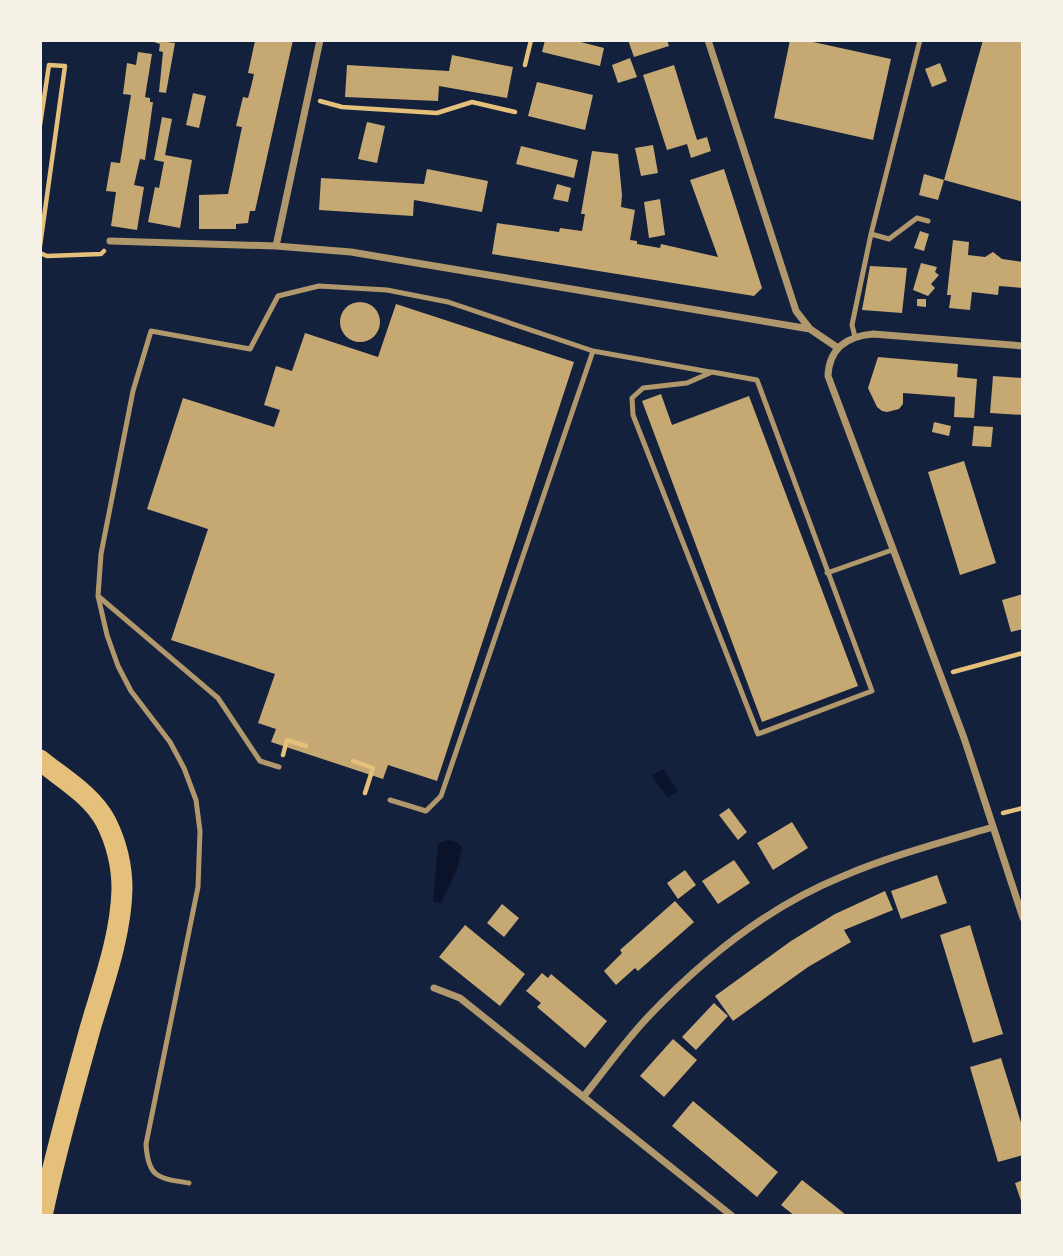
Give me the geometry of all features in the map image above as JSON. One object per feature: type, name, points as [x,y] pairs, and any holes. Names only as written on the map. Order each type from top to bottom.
[{"type":"highway","points":[[40,760],[50,773],[92,801],[106,821],[116,845],[122,888],[119,921],[42,1216]]},
{"type":"street","points":[[276,246],[320,40]]},
{"type":"street","points":[[708,40],[796,311],[810,329],[838,348]]},
{"type":"street","points":[[110,242],[276,246],[351,252],[810,329]]},
{"type":"street","points":[[1023,346],[873,334],[855,337],[838,348],[828,366],[828,376],[941,675],[1023,918]]},
{"type":"street","points":[[584,1096],[646,1018],[733,941],[769,915],[840,877],[915,850],[993,827]]},
{"type":"street","points":[[434,988],[460,998],[732,1216]]},
{"type":"lane","points":[[855,337],[852,325],[871,234],[920,40]]},
{"type":"lane","points":[[871,234],[889,239],[917,218],[928,221]]},
{"type":"lane","points":[[189,1183],[158,1176],[147,1165],[146,1144],[198,887],[200,831],[196,800],[184,768],[170,742],[131,691],[118,666],[98,596],[100,554],[130,405],[151,331],[250,349],[278,296],[319,286],[387,290],[448,302],[593,351],[758,380],[872,691],[758,734],[633,415],[632,398],[642,388],[687,383],[712,372]]},
{"type":"lane","points":[[390,800],[426,811],[441,796],[593,351]]},
{"type":"lane","points":[[827,573],[892,550]]},
{"type":"lane","points":[[98,596],[218,698],[260,761],[279,766]]},
{"type":"path","points":[[525,65],[531,40]]},
{"type":"path","points":[[40,125],[49,65],[65,66],[40,246]]},
{"type":"path","points":[[308,98],[342,107],[437,113],[472,102],[515,112]]},
{"type":"path","points":[[40,253],[47,256],[101,254],[110,242]]},
{"type":"path","points":[[941,675],[1023,653]]},
{"type":"path","points":[[285,747],[288,740],[306,746]]},
{"type":"path","points":[[353,761],[373,768],[365,793]]},
{"type":"water","points":[[663,769],[678,790],[668,798],[652,776]]},
{"type":"water","points":[[448,840],[457,842],[462,848],[457,869],[441,903],[433,902],[438,843]]},
{"type":"building","points":[[148,40],[175,43],[166,93],[159,92],[163,52],[159,51],[160,44]]},
{"type":"building","points":[[293,40],[255,211],[250,211],[248,223],[236,224],[236,229],[199,229],[199,195],[228,194],[242,127],[236,126],[243,97],[248,98],[254,74],[248,73],[255,41]]},
{"type":"building","points":[[545,40],[573,40],[604,48],[600,66],[542,52]]},
{"type":"building","points":[[628,40],[667,40],[669,46],[634,57]]},
{"type":"building","points":[[790,40],[804,40],[891,59],[873,140],[774,118]]},
{"type":"building","points":[[983,40],[1023,40],[1023,202],[944,180]]},
{"type":"building","points":[[138,52],[152,54],[145,97],[153,102],[145,160],[140,159],[134,185],[144,187],[137,230],[111,226],[116,192],[106,191],[111,162],[120,163],[131,95],[123,94],[127,63],[136,65]]},
{"type":"building","points":[[452,55],[513,67],[507,98],[439,86],[438,101],[345,97],[347,65],[449,71]]},
{"type":"building","points":[[630,58],[637,77],[618,83],[612,65]]},
{"type":"building","points":[[940,63],[947,81],[932,87],[925,69]]},
{"type":"building","points":[[674,65],[697,140],[707,137],[711,151],[691,158],[687,144],[667,150],[643,75]]},
{"type":"building","points":[[537,82],[593,95],[585,130],[528,116]]},
{"type":"building","points":[[193,93],[206,96],[199,128],[186,125]]},
{"type":"building","points":[[162,117],[172,119],[165,155],[192,160],[180,228],[148,222],[155,187],[159,188],[164,162],[154,160]]},
{"type":"building","points":[[367,122],[385,126],[377,163],[358,159]]},
{"type":"building","points":[[653,145],[658,173],[641,176],[635,148]]},
{"type":"building","points":[[521,146],[578,160],[574,178],[516,164]]},
{"type":"building","points":[[592,151],[618,154],[621,207],[635,210],[630,240],[637,241],[637,244],[660,248],[661,244],[718,257],[690,180],[724,169],[762,288],[754,296],[492,254],[497,223],[559,232],[560,228],[582,231],[585,214],[581,214]]},
{"type":"building","points":[[427,169],[488,181],[482,212],[414,200],[413,216],[319,210],[321,178],[424,184]]},
{"type":"building","points":[[924,174],[944,180],[938,200],[919,195]]},
{"type":"building","points":[[557,184],[571,188],[568,202],[553,199]]},
{"type":"building","points":[[660,199],[665,235],[649,238],[644,202]]},
{"type":"building","points":[[920,231],[929,234],[924,251],[914,248]]},
{"type":"building","points":[[953,240],[969,242],[968,255],[985,257],[993,252],[1002,259],[1023,262],[1023,288],[999,286],[998,295],[972,292],[970,310],[949,308],[951,295],[947,295]]},
{"type":"building","points":[[921,263],[937,267],[935,272],[939,275],[931,284],[935,288],[928,296],[913,290]]},
{"type":"building","points":[[870,266],[907,268],[902,313],[862,310]]},
{"type":"building","points":[[917,299],[926,299],[926,307],[917,306]]},
{"type":"building","points":[[360,302],[368,303],[374,308],[379,314],[379,330],[374,336],[368,341],[360,342],[352,341],[346,336],[341,330],[340,322],[341,314],[346,308],[352,303]]},
{"type":"building","points":[[396,304],[574,362],[437,781],[388,765],[383,779],[271,742],[276,729],[258,723],[275,674],[171,640],[208,529],[147,509],[183,398],[274,427],[280,410],[264,405],[276,366],[292,371],[305,333],[378,357]]},
{"type":"building","points":[[878,357],[958,364],[957,377],[977,379],[974,418],[954,417],[955,397],[903,393],[903,404],[899,409],[882,411],[877,407],[868,388]]},
{"type":"building","points":[[993,376],[1023,378],[1023,415],[990,413]]},
{"type":"building","points":[[661,394],[672,425],[749,396],[858,686],[762,722],[642,401]]},
{"type":"building","points":[[934,422],[951,426],[949,436],[932,432]]},
{"type":"building","points":[[974,426],[993,427],[991,447],[972,446]]},
{"type":"building","points":[[964,461],[996,563],[960,575],[928,472]]},
{"type":"building","points":[[1023,594],[1023,629],[1011,632],[1002,600]]},
{"type":"building","points":[[729,808],[747,832],[738,840],[719,815]]},
{"type":"building","points":[[792,822],[808,848],[773,870],[757,843]]},
{"type":"building","points":[[734,860],[750,883],[718,904],[702,881]]},
{"type":"building","points":[[685,870],[696,885],[678,899],[667,883]]},
{"type":"building","points":[[937,875],[947,903],[901,919],[891,891]]},
{"type":"building","points":[[885,891],[893,910],[844,930],[851,942],[808,967],[733,1021],[715,996],[791,941],[835,914]]},
{"type":"building","points":[[675,901],[694,922],[638,971],[635,968],[616,985],[604,971],[622,953],[620,950]]},
{"type":"building","points":[[502,904],[519,918],[504,937],[487,923]]},
{"type":"building","points":[[465,925],[525,974],[500,1006],[439,957]]},
{"type":"building","points":[[970,925],[1003,1034],[973,1043],[940,935]]},
{"type":"building","points":[[542,973],[548,978],[551,974],[607,1021],[585,1048],[537,1007],[541,1003],[526,991]]},
{"type":"building","points":[[714,1003],[728,1016],[696,1050],[682,1037]]},
{"type":"building","points":[[673,1039],[697,1060],[664,1097],[640,1076]]},
{"type":"building","points":[[1001,1058],[1023,1129],[1023,1155],[998,1162],[970,1067]]},
{"type":"building","points":[[693,1101],[778,1172],[757,1197],[672,1126]]},
{"type":"building","points":[[802,1180],[847,1216],[795,1216],[781,1205]]},
{"type":"building","points":[[1023,1180],[1023,1204],[1022,1204],[1015,1183]]}]
